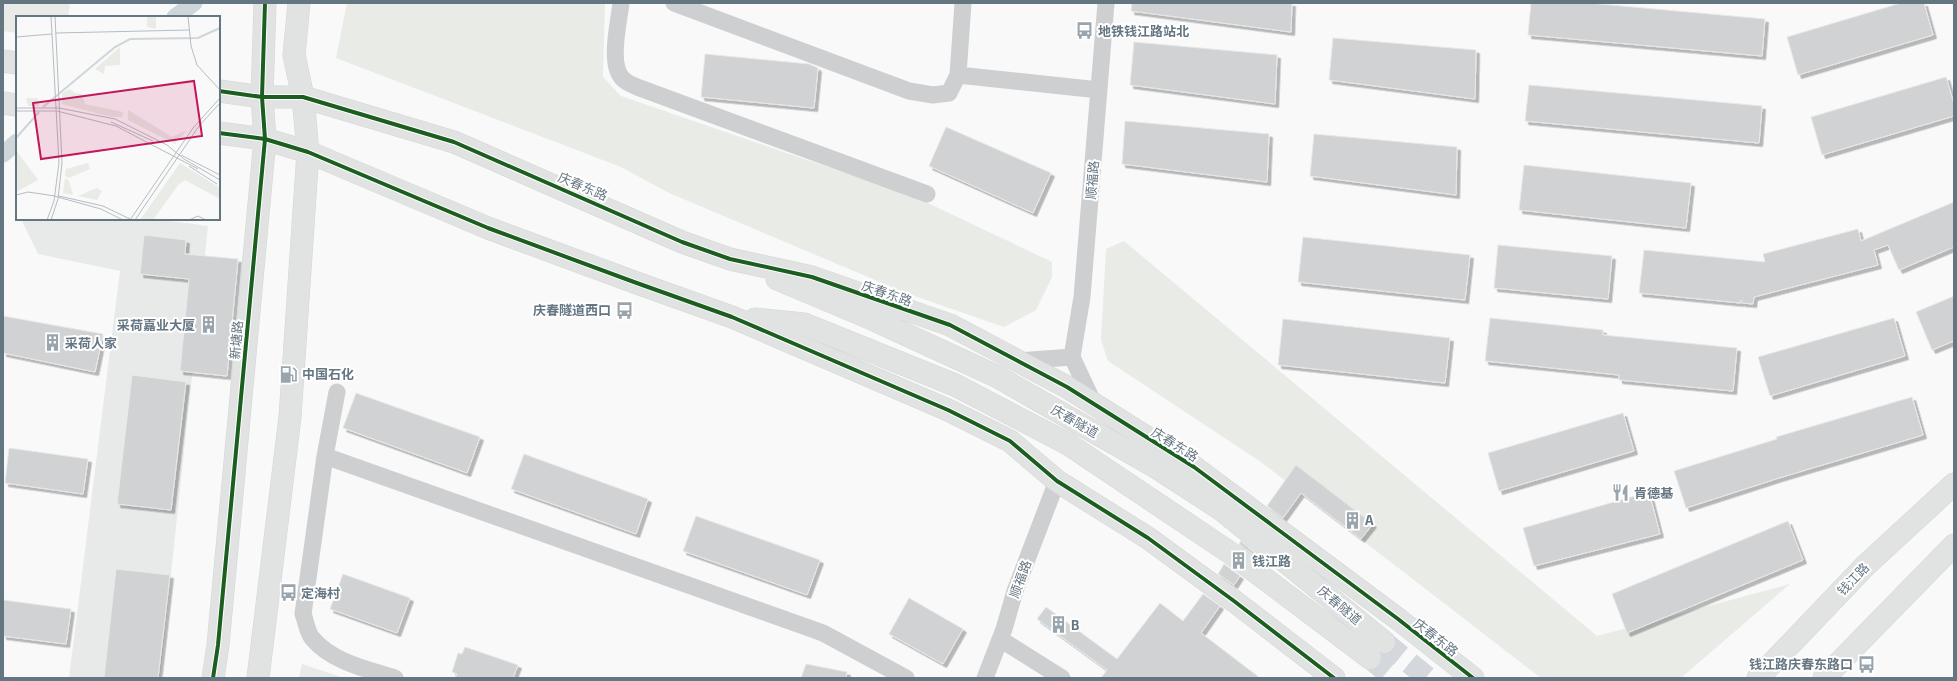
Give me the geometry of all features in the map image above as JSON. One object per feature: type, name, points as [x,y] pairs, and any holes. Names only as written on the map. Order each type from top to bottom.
[{"type":"main road","name":"新塘路","points":[[213,678],[218,645],[265,139],[262,97],[265,3]]},
{"type":"main road","points":[[258,678],[290,417],[308,152],[303,97],[294,55],[299,3]]},
{"type":"main road","points":[[3,62],[16,63]]},
{"type":"main road","name":"庆春东路","points":[[220,91],[262,97],[303,97],[454,142],[682,242],[730,259],[812,277],[943,323],[1067,387],[1194,467],[1398,619],[1472,678]]},
{"type":"main road","points":[[3,103],[16,105]]},
{"type":"main road","points":[[220,132],[265,139],[308,152],[488,228],[634,282],[732,316],[948,410],[1010,441],[1057,481],[1148,538],[1234,601],[1334,678]]},
{"type":"main road","name":"庆春隧道","points":[[730,259],[872,319],[996,376],[1154,466],[1222,510],[1384,642]]},
{"type":"main road","name":"庆春隧道","points":[[732,316],[804,324],[956,385],[1068,444],[1232,554],[1370,658]]},
{"type":"main road","name":"钱江路","points":[[1758,678],[1865,566],[1954,484]]},
{"type":"main road","points":[[1824,678],[1954,545]]},
{"type":"street","points":[[621,3],[615,56],[616,68],[623,79],[644,90],[927,194]]},
{"type":"street","points":[[674,3],[909,91],[933,94],[949,93],[958,76],[963,3]]},
{"type":"street","name":"顺福路","points":[[1072,357],[1082,297],[1106,3]]},
{"type":"street","points":[[958,76],[1099,90]]},
{"type":"street","points":[[1018,361],[1072,357],[1094,404]]},
{"type":"street","points":[[337,392],[325,456],[303,614],[311,636],[326,651],[350,664],[395,678]]},
{"type":"street","points":[[325,456],[823,633],[906,678]]},
{"type":"street","name":"顺福路","points":[[985,678],[1000,639],[1015,591],[1057,481]]},
{"type":"street","points":[[1000,639],[1062,678]]},
{"type":"shaded area","points":[[3,3],[70,3],[68,16],[16,16],[16,33],[3,31]]},
{"type":"shaded area","points":[[347,3],[605,3],[603,77],[621,96],[915,197],[1052,262],[1052,277],[1036,310],[1004,327],[906,293],[669,193],[621,167],[336,58]]},
{"type":"shaded area","points":[[21,220],[163,220],[208,226],[160,678],[69,678],[120,271],[38,254]]},
{"type":"shaded area","points":[[1124,241],[1597,636],[1790,584],[1681,678],[1541,678],[1261,462],[1108,361],[1101,340],[1106,249]]},
{"type":"shaded area","points":[[302,664],[344,678],[299,678]]},
{"type":"building","points":[[1132,3],[1292,3],[1291,32],[1131,11]]},
{"type":"building","points":[[1531,3],[1589,3],[1765,19],[1762,56],[1528,35]]},
{"type":"building","points":[[1901,3],[1924,3],[1933,35],[1798,75],[1787,37]]},
{"type":"building","points":[[1333,38],[1476,50],[1475,99],[1329,80]]},
{"type":"building","points":[[1134,42],[1277,55],[1275,104],[1130,85]]},
{"type":"building","points":[[705,54],[809,64],[818,68],[814,108],[701,97]]},
{"type":"building","points":[[1946,77],[1954,104],[1954,116],[1822,155],[1811,117]]},
{"type":"building","points":[[1529,85],[1762,106],[1759,143],[1525,121]]},
{"type":"building","points":[[1125,121],[1269,134],[1267,182],[1122,164]]},
{"type":"building","points":[[946,127],[1051,173],[1033,213],[929,166]]},
{"type":"building","points":[[1314,134],[1457,147],[1456,195],[1310,176]]},
{"type":"building","points":[[1524,165],[1691,183],[1686,228],[1519,210]]},
{"type":"building","points":[[1954,202],[1954,247],[1899,270],[1888,245],[1874,250],[1878,265],[1754,297],[1753,304],[1742,303],[1741,300],[1741,303],[1639,293],[1644,250],[1765,262],[1763,254],[1858,229],[1861,241]]},
{"type":"building","name":"采荷嘉业大厦","points":[[144,235],[186,240],[185,254],[238,259],[227,376],[180,371],[189,279],[140,274]]},
{"type":"building","points":[[1303,237],[1470,255],[1465,300],[1298,282]]},
{"type":"building","points":[[1498,245],[1612,256],[1608,299],[1494,288]]},
{"type":"building","points":[[1954,296],[1954,341],[1932,350],[1916,312]]},
{"type":"building","name":"采荷人家","points":[[3,316],[103,334],[95,372],[3,353]]},
{"type":"building","points":[[1490,318],[1603,330],[1603,335],[1737,348],[1733,391],[1619,380],[1619,375],[1485,361]]},
{"type":"building","points":[[1894,318],[1905,356],[1770,396],[1758,357]]},
{"type":"building","points":[[1283,319],[1450,338],[1445,383],[1278,365]]},
{"type":"building","points":[[132,375],[186,382],[171,510],[117,504]]},
{"type":"building","points":[[356,393],[480,437],[467,473],[343,428]]},
{"type":"building","points":[[1912,397],[1923,435],[1779,478],[1686,508],[1674,471],[1777,439],[1776,437]]},
{"type":"building","points":[[1623,413],[1634,451],[1499,491],[1488,453]]},
{"type":"building","points":[[9,448],[88,459],[83,494],[5,483]]},
{"type":"building","points":[[524,454],[648,499],[636,534],[511,489]]},
{"type":"building","points":[[1296,465],[1373,524],[1361,539],[1301,493],[1283,518],[1267,506]]},
{"type":"building","points":[[1649,492],[1660,534],[1534,566],[1523,528]]},
{"type":"building","points":[[696,516],[820,560],[807,595],[683,551]]},
{"type":"building","points":[[1788,521],[1803,560],[1627,633],[1612,594]]},
{"type":"building","points":[[1241,541],[1256,554],[1255,556],[1239,544]]},
{"type":"building","points":[[1224,564],[1240,576],[1234,585],[1218,574]]},
{"type":"building","points":[[116,569],[170,575],[158,678],[104,678]]},
{"type":"building","points":[[343,574],[410,598],[397,633],[330,609]]},
{"type":"building","name":"钱江路","points":[[1203,594],[1220,606],[1201,633],[1260,678],[1101,678],[1107,670],[1037,619],[1046,607],[1117,659],[1160,603],[1183,621]]},
{"type":"building","points":[[909,598],[963,629],[943,664],[889,634]]},
{"type":"building","points":[[3,600],[71,609],[66,644],[3,636]]},
{"type":"building","points":[[465,647],[518,665],[513,678],[455,678],[457,674],[452,672],[458,653],[462,654]]},
{"type":"building","points":[[806,664],[847,672],[846,678],[801,678]]},
{"type":"waterway","points":[[176,16],[194,3]]},
{"type":"waterway","points":[[3,154],[16,143]]},
{"type":"tunnel","points":[[1384,642],[1428,678]]},
{"type":"tunnel","points":[[1370,658],[1394,678]]},
{"type":"cycle path","points":[[213,678],[218,645],[265,139],[262,97],[265,3]]},
{"type":"cycle path","points":[[220,91],[262,97],[303,97],[454,142],[682,242],[730,259],[812,277],[950,325],[1067,387],[1194,467],[1398,619],[1473,678]]},
{"type":"cycle path","points":[[220,133],[265,139],[308,152],[488,228],[732,317],[948,410],[1010,441],[1057,481],[1148,538],[1234,601],[1334,678]]},
{"type":"place","name":"地铁钱江路站北","points":[[1085,31]]},
{"type":"place","name":"庆春隧道西口","points":[[624,310]]},
{"type":"place","name":"采荷嘉业大厦","points":[[208,325]]},
{"type":"place","name":"采荷人家","points":[[52,343]]},
{"type":"place","name":"中国石化","points":[[289,374]]},
{"type":"place","name":"肯德基","points":[[1621,493]]},
{"type":"place","name":"A","points":[[1352,520]]},
{"type":"place","name":"钱江路","points":[[1239,561]]},
{"type":"place","name":"定海村","points":[[288,593]]},
{"type":"place","name":"B","points":[[1058,625]]},
{"type":"place","name":"钱江路庆春东路口","points":[[1866,664]]}]
